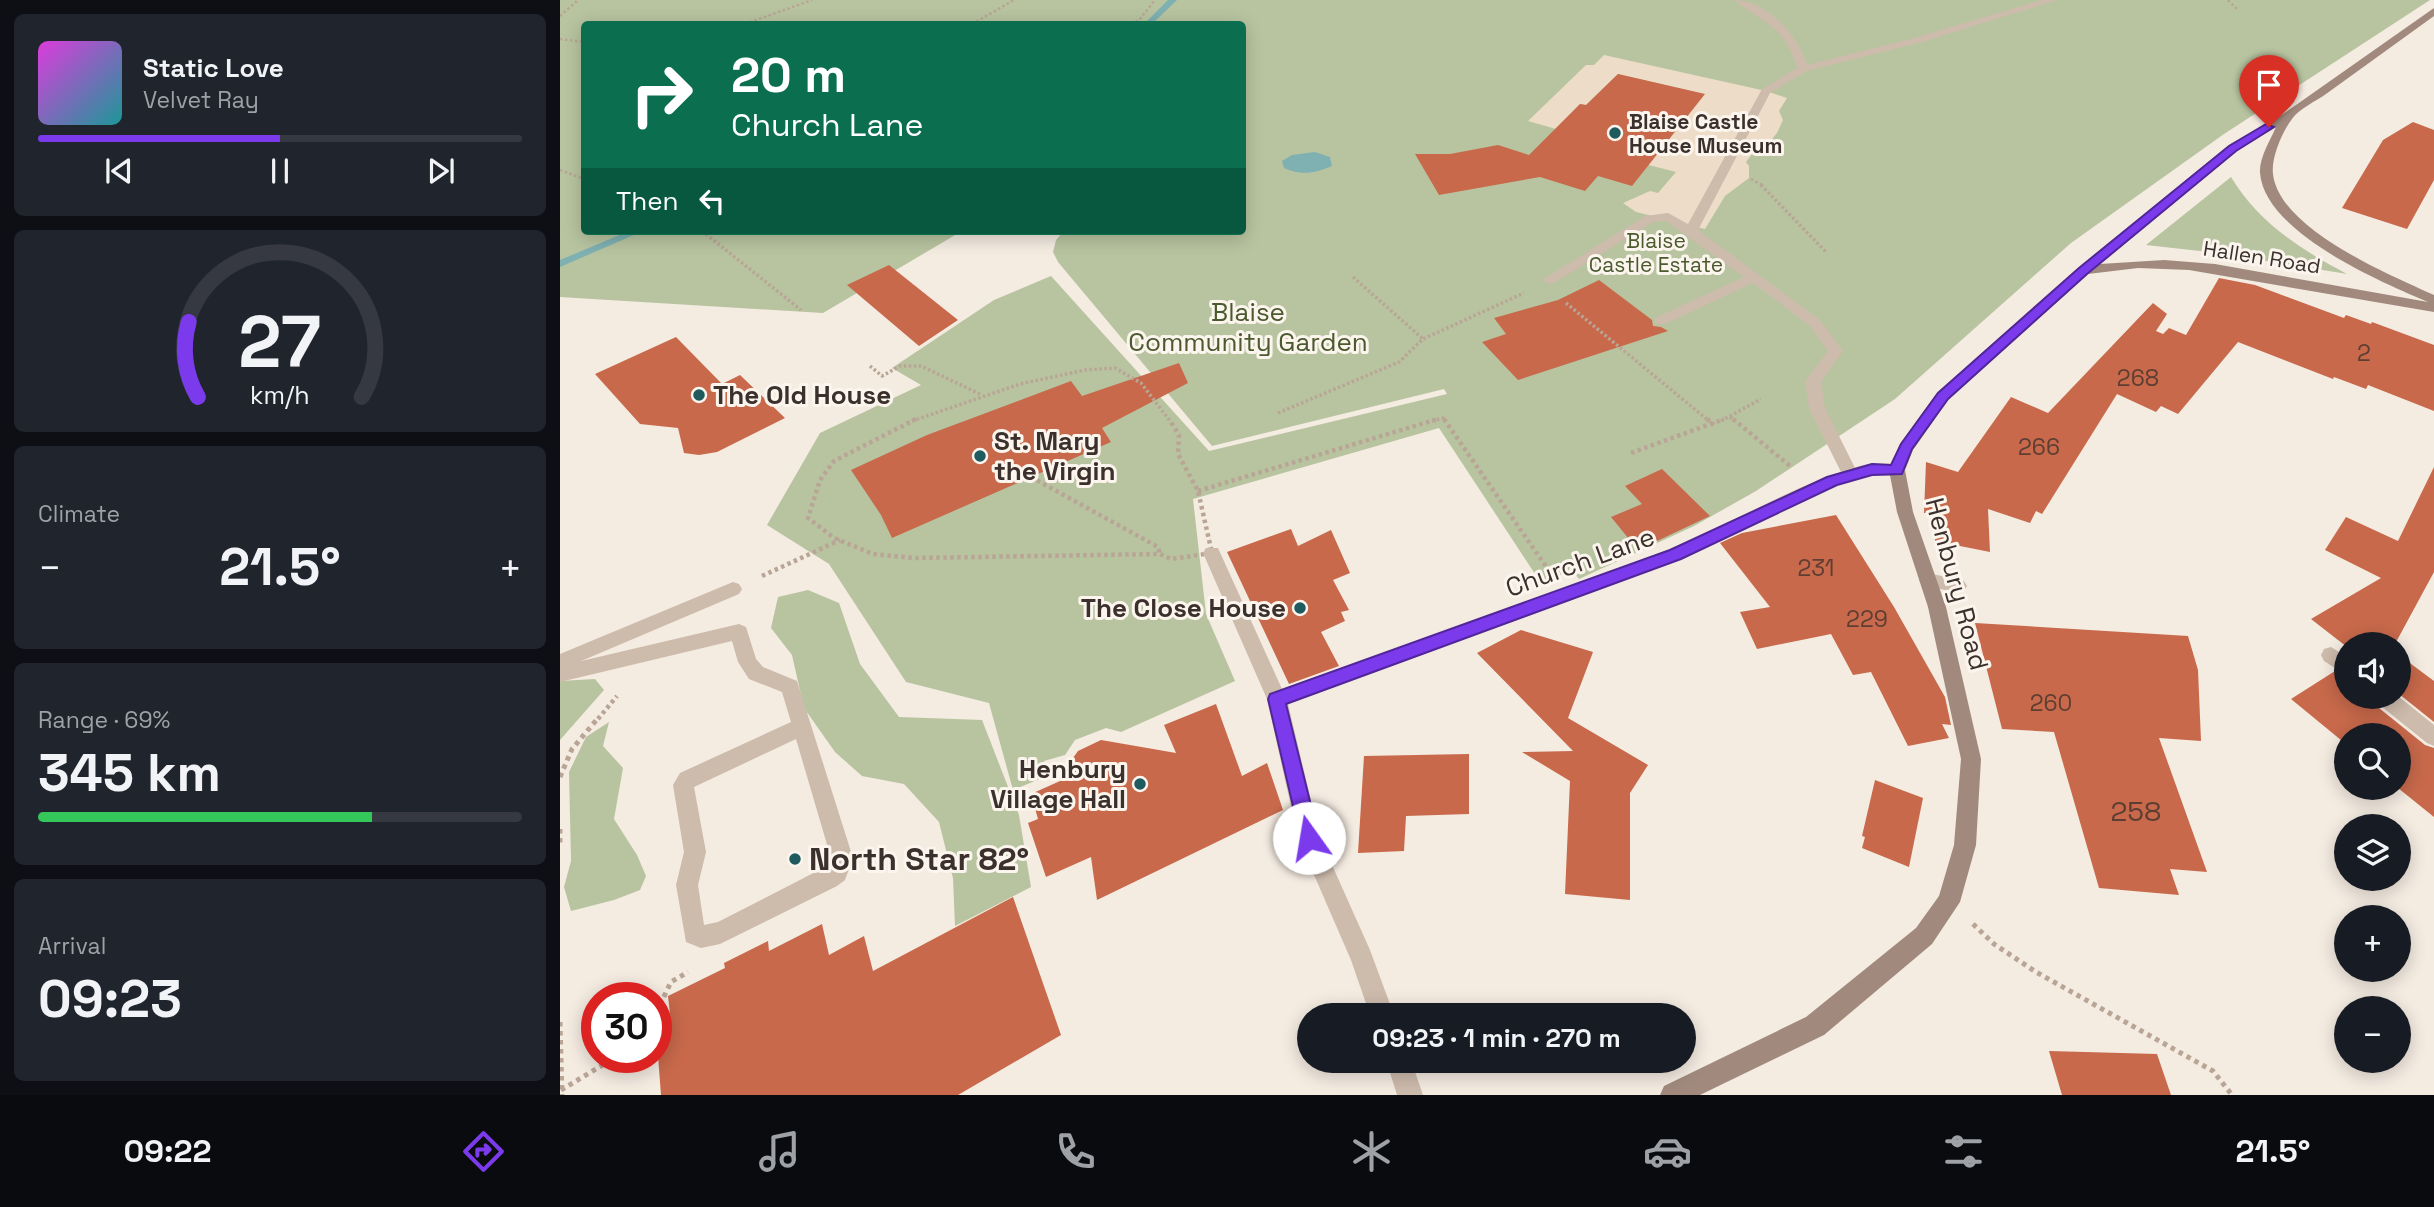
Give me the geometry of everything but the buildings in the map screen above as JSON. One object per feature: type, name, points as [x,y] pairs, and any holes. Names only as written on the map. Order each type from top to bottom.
[{"type":"main road","name":"Henbury Road","points":[[1673,1095],[1815,1026],[1924,936],[1949,902],[1965,845],[1970,759],[1940,620],[1905,512],[1897,470],[1906,448],[1943,396],[2083,271],[2233,148],[2287,116],[2434,11]]},
{"type":"main road","name":"Hallen Road","points":[[2287,116],[2266,167],[2271,189],[2288,213],[2313,237],[2352,262],[2434,300]]},
{"type":"main road","name":"Hallen Road","points":[[2083,271],[2116,264],[2158,263],[2235,271],[2434,308]]},
{"type":"street","points":[[1739,0],[1770,19],[1788,36],[1800,54],[1803,69]]},
{"type":"street","points":[[1691,231],[1766,91],[1803,69],[1918,40],[2052,0]]},
{"type":"street","points":[[1546,283],[1650,219],[1668,217],[1691,231],[1815,323],[1836,351],[1813,381],[1817,408],[1850,474]]},
{"type":"street","points":[[1660,321],[1753,278]]},
{"type":"street","name":"Church Lane","points":[[1276,699],[1676,554],[1814,488],[1850,474],[1872,469],[1897,470]]},
{"type":"street","points":[[1212,553],[1276,699],[1309,838],[1362,958],[1378,1003]]},
{"type":"street","points":[[1928,580],[1958,586]]},
{"type":"street","points":[[560,662],[733,589]]},
{"type":"street","points":[[560,674],[655,654],[739,632],[751,671],[761,678],[785,682],[790,687],[802,726],[842,858],[837,872],[830,878],[720,933],[701,937],[695,934],[687,887],[687,874],[695,860],[695,852],[684,785],[687,780],[802,726]]},
{"type":"street","points":[[2399,709],[2434,737]]},
{"type":"street","points":[[1290,851],[1309,838]]},
{"type":"street","points":[[1402,1073],[1410,1095]]},
{"type":"path","points":[[560,16],[578,0]]},
{"type":"path","points":[[753,21],[812,0]]},
{"type":"path","points":[[977,21],[1014,0]]},
{"type":"path","points":[[1137,21],[1155,0]]},
{"type":"path","points":[[2228,0],[2237,9]]},
{"type":"path","points":[[560,39],[581,42]]},
{"type":"path","points":[[560,170],[581,178]]},
{"type":"path","points":[[1749,178],[1764,186],[1827,253]]},
{"type":"path","points":[[707,235],[801,310]]},
{"type":"path","points":[[1353,277],[1423,339]]},
{"type":"path","points":[[1278,413],[1399,362],[1423,339],[1546,283],[1714,425]]},
{"type":"path","points":[[870,366],[882,376],[900,366],[922,366],[983,395]]},
{"type":"path","points":[[1185,558],[1171,559],[1160,554],[914,558],[873,554],[841,540],[808,519],[816,493],[832,462],[898,426],[983,395],[1068,373],[1115,368],[1140,383],[1158,402],[1180,435],[1178,454],[1198,491],[1212,553]]},
{"type":"path","points":[[1631,453],[1714,425],[1760,399]]},
{"type":"path","points":[[1730,417],[1814,488]]},
{"type":"path","points":[[1198,491],[1443,418],[1553,577]]},
{"type":"path","points":[[1031,477],[1157,547],[1160,554]]},
{"type":"path","points":[[733,589],[841,540]]},
{"type":"path","points":[[560,777],[572,749],[585,731],[648,665],[655,654]]},
{"type":"path","points":[[560,829],[560,843]]},
{"type":"path","points":[[1949,902],[1994,944],[2036,972],[2213,1070],[2232,1095]]},
{"type":"path","points":[[560,1022],[561,1091]]},
{"type":"path","points":[[561,1091],[590,1073]]},
{"type":"green space","name":"Blaise Castle Estate","points":[[560,0],[2430,0],[2224,134],[2071,243],[1895,399],[1756,491],[1694,526],[1579,579],[1570,567],[1568,572],[1541,583],[1439,428],[1193,499],[1206,614],[1235,681],[1121,732],[1106,728],[1075,740],[1065,755],[1044,761],[1047,776],[1013,790],[989,703],[906,682],[829,564],[767,525],[820,433],[921,385],[892,368],[994,300],[1051,276],[1209,451],[1447,394],[1444,389],[1212,446],[1058,262],[1053,252],[1060,235],[1246,235],[1246,21],[581,21],[581,235],[955,235],[823,313],[560,297]]},
{"type":"green space","points":[[2231,177],[2254,208],[2282,233],[2347,274],[2218,253],[2146,245]]},
{"type":"green space","points":[[808,590],[839,603],[860,664],[899,717],[982,720],[1019,815],[1031,887],[955,926],[953,878],[939,822],[904,784],[862,776],[835,752],[804,708],[792,655],[771,628],[778,597]]},
{"type":"green space","points":[[595,679],[604,690],[560,740],[560,681]]},
{"type":"green space","points":[[609,722],[603,746],[623,768],[614,819],[637,855],[646,876],[640,890],[571,911],[564,887],[571,861],[569,772],[586,737]]},
{"type":"shaded area","points":[[1604,55],[1787,98],[1779,111],[1783,120],[1777,133],[1769,143],[1755,150],[1746,162],[1749,166],[1749,178],[1725,196],[1705,229],[1636,212],[1623,203],[1650,191],[1658,193],[1676,172],[1633,161],[1661,127],[1676,131],[1704,94],[1618,74],[1586,105],[1580,104],[1556,129],[1528,121],[1586,65],[1594,65]]},
{"type":"water","points":[[1315,152],[1330,157],[1332,166],[1308,173],[1284,168],[1282,161],[1292,155]]},
{"type":"waterway","points":[[1151,21],[1173,0]]},
{"type":"waterway","points":[[560,264],[629,235]]},
{"type":"place","name":"Blaise Castle House Museum","points":[[1615,133]]},
{"type":"place","name":"The Old House","points":[[699,395]]},
{"type":"place","name":"St. Mary the Virgin","points":[[980,456]]},
{"type":"place","name":"The Close House","points":[[1300,608]]},
{"type":"place","name":"Henbury Village Hall","points":[[1140,784]]},
{"type":"place","name":"North Star 82°","points":[[795,859]]},
{"type":"route","points":[[1309,838],[1276,699],[1583,590],[1676,554],[1814,488],[1850,474],[1872,469],[1897,470],[1906,448],[1943,396],[2083,271],[2233,148],[2269,127]]},
{"type":"park label","name":"Blaise Community Garden","points":[[1248,327]]}]
